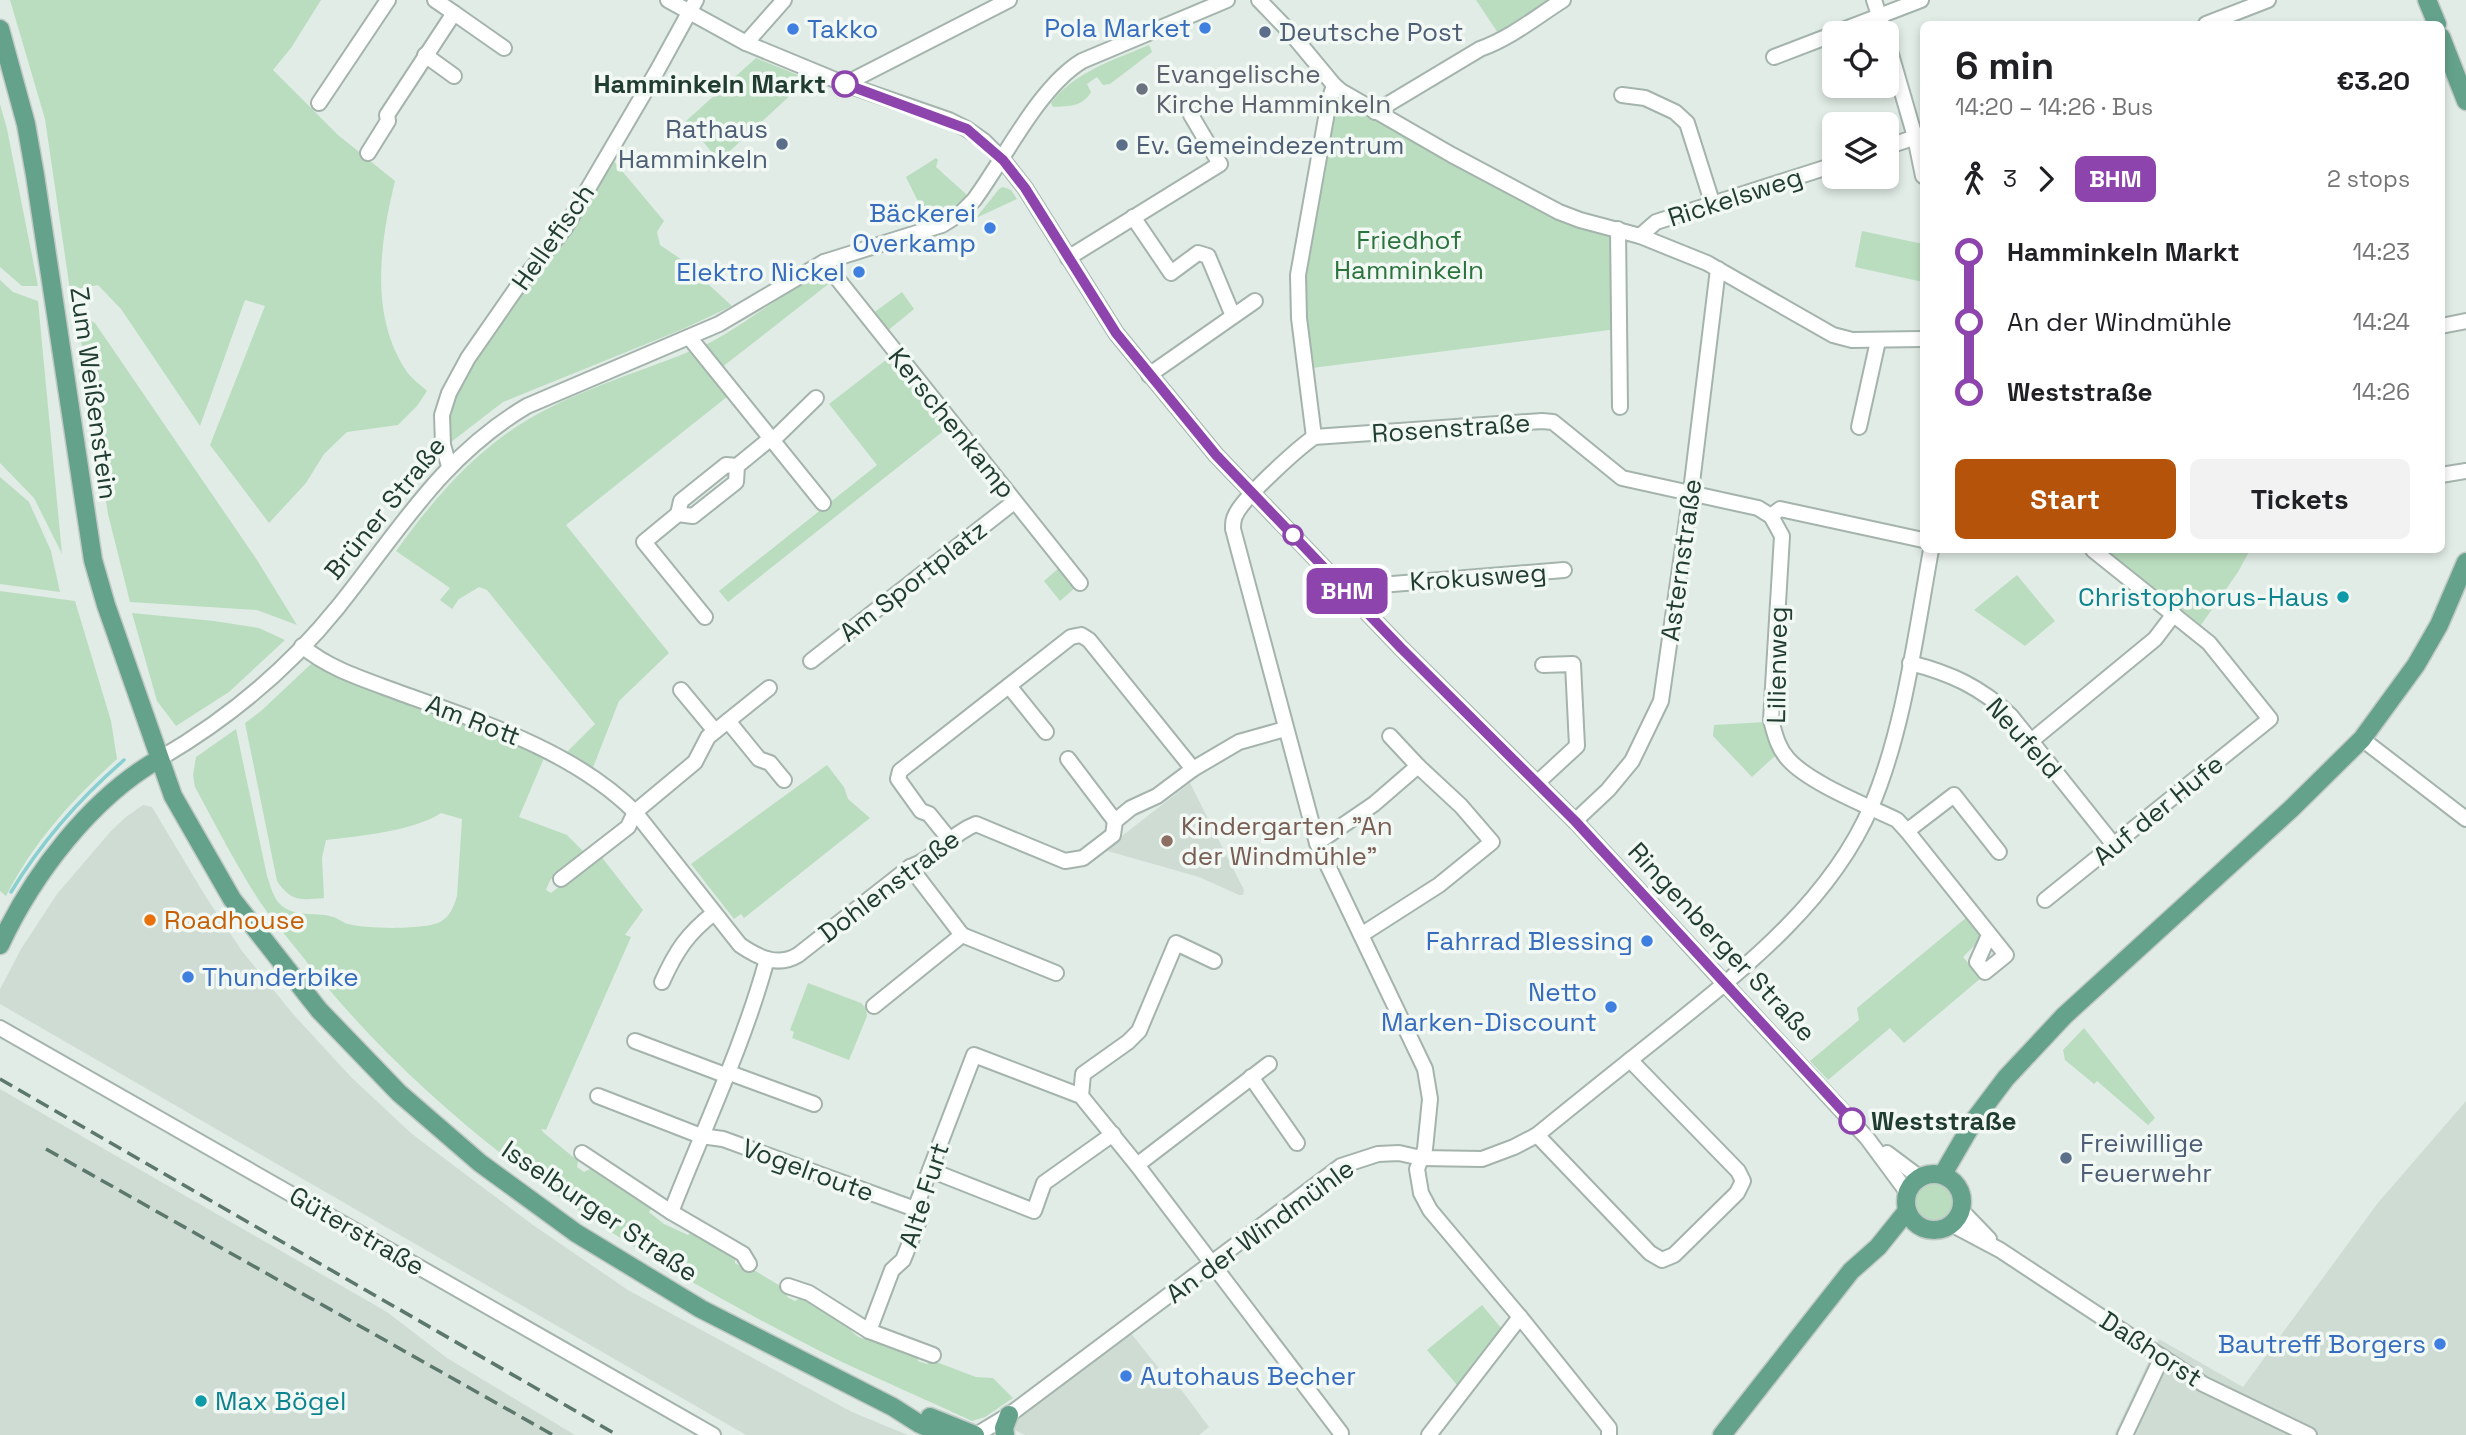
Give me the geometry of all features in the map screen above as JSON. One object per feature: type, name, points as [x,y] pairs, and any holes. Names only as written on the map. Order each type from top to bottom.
[{"type":"main road","points":[[2427,0],[2436,21]]},
{"type":"main road","name":"Zum Weißenstein","points":[[0,29],[26,124],[35,175],[93,560],[159,759]]},
{"type":"main road","points":[[2445,47],[2466,102]]},
{"type":"main road","points":[[1943,1174],[1975,1119],[2006,1078],[2064,1016],[2291,809],[2362,739],[2416,665],[2439,625],[2466,562]]},
{"type":"main road","name":"Brüner Straße","points":[[0,945],[21,907],[73,832],[108,796],[133,775],[159,759]]},
{"type":"main road","name":"Isselburger Straße","points":[[159,759],[173,796],[232,899],[319,1010],[399,1093],[480,1163],[576,1233],[701,1309],[944,1435]]},
{"type":"main road","points":[[1931,1173],[1943,1174],[1951,1178],[1961,1192],[1956,1217],[1935,1230],[1913,1218],[1907,1192],[1919,1177],[1931,1173]]},
{"type":"main road","points":[[1722,1435],[1851,1271],[1913,1218]]},
{"type":"main road","name":"Isselburger Straße","points":[[893,1407],[922,1414],[976,1435]]},
{"type":"main road","points":[[1005,1435],[1004,1428],[1009,1415]]},
{"type":"street","points":[[319,103],[388,0]]},
{"type":"street","points":[[435,0],[504,48]]},
{"type":"street","name":"Ringenberger Straße","points":[[668,0],[692,6],[746,43],[845,84],[967,129],[1003,160],[1025,188],[1116,333],[1216,455],[1401,648],[1575,821],[1867,1138],[1907,1192]]},
{"type":"street","points":[[746,43],[784,0]]},
{"type":"street","points":[[845,84],[1009,0]]},
{"type":"street","name":"Brüner Straße","points":[[159,759],[249,697],[302,646],[336,609],[415,505],[449,466],[494,427],[527,406],[719,324],[824,262],[942,225],[961,214],[1003,160],[1048,91],[1069,69],[1082,61],[1227,0]]},
{"type":"street","points":[[1259,0],[1334,85],[1375,112],[1559,212],[1640,236],[1718,269],[1833,335],[1852,340],[1920,340]]},
{"type":"street","points":[[1375,112],[1479,49],[1493,44],[1541,16],[1563,0]]},
{"type":"street","points":[[1874,0],[1881,21]]},
{"type":"street","points":[[1867,21],[1921,0]]},
{"type":"street","points":[[2214,21],[2268,0]]},
{"type":"street","name":"Hellefisch","points":[[449,466],[443,445],[442,415],[449,393],[468,358],[520,283],[565,228],[692,6]]},
{"type":"street","points":[[368,153],[388,121],[387,115],[454,13]]},
{"type":"street","points":[[1774,57],[1822,39]]},
{"type":"street","points":[[425,55],[454,76]]},
{"type":"street","points":[[1899,75],[1919,136],[1899,143]]},
{"type":"street","points":[[1334,85],[1298,275],[1299,318],[1314,437],[1300,447],[1241,506],[1232,522],[1317,843],[1425,1069],[1430,1099],[1424,1149],[1418,1169],[1421,1193],[1430,1210],[1609,1428],[1609,1435]]},
{"type":"street","points":[[1622,95],[1645,98],[1675,112],[1686,123],[1713,205]]},
{"type":"street","points":[[1068,258],[1220,164],[1191,115]]},
{"type":"street","name":"Rickelsweg","points":[[1640,236],[1656,222],[1822,169]]},
{"type":"street","points":[[1133,218],[1171,273],[1198,253],[1208,256],[1233,316]]},
{"type":"street","points":[[1618,229],[1620,407]]},
{"type":"street","name":"Kerschenkamp","points":[[824,262],[1080,583]]},
{"type":"street","name":"Asternstraße","points":[[1575,821],[1608,790],[1632,761],[1661,701],[1691,491],[1718,269]]},
{"type":"street","points":[[1149,375],[1255,301]]},
{"type":"street","points":[[2445,325],[2466,321]]},
{"type":"street","points":[[689,337],[823,503]]},
{"type":"street","points":[[1858,427],[1878,341]]},
{"type":"street","points":[[705,617],[644,542],[678,514],[681,501],[726,465],[737,466],[771,440],[816,398]]},
{"type":"street","name":"Rosenstraße","points":[[1314,437],[1553,422],[1622,478],[1750,505],[1772,516]]},
{"type":"street","points":[[2445,474],[2466,471]]},
{"type":"street","name":"Am Sportplatz","points":[[811,661],[1014,502]]},
{"type":"street","points":[[1772,516],[1780,509],[1920,539]]},
{"type":"street","name":"Lilienweg","points":[[1772,516],[1782,536],[1771,720],[1777,743],[1790,761],[1814,779],[1897,820],[1989,935]]},
{"type":"street","name":"An der Windmühle","points":[[976,1435],[1009,1415],[1341,1166],[1378,1154],[1482,1159],[1514,1147],[1537,1135],[1725,984],[1780,933],[1830,875],[1845,856],[1871,807],[1893,741],[1930,553]]},
{"type":"street","points":[[2031,741],[2155,639],[2174,614],[2097,553]]},
{"type":"street","name":"Krokusweg","points":[[1355,599],[1368,586],[1564,570]]},
{"type":"street","name":"Auf der Hufe","points":[[2045,900],[2270,719],[2209,643],[2174,614]]},
{"type":"street","points":[[950,840],[902,787],[898,779],[900,771],[1071,637],[1081,635],[1089,640],[1193,769]]},
{"type":"street","name":"Am Rott","points":[[302,646],[319,659],[369,681],[525,739],[593,778],[618,795],[635,812],[740,945],[766,959]]},
{"type":"street","name":"Neufeld","points":[[1910,663],[1940,670],[1969,683],[1996,702],[2115,845]]},
{"type":"street","points":[[1537,783],[1577,746],[1573,664],[1543,665]]},
{"type":"street","points":[[1009,686],[1046,732]]},
{"type":"street","points":[[561,879],[628,827],[635,812],[695,762],[708,737],[769,688]]},
{"type":"street","points":[[681,690],[715,731]]},
{"type":"street","points":[[728,721],[759,759],[770,763],[784,779]]},
{"type":"street","name":"Dohlenstraße","points":[[766,959],[788,961],[798,955],[910,867],[925,862],[962,829],[976,824],[1065,861],[1083,858],[1113,835],[1115,821],[1131,808],[1157,796],[1193,769],[1239,742],[1285,729]]},
{"type":"street","points":[[1361,935],[1439,885],[1492,842],[1461,806],[1390,736]]},
{"type":"street","points":[[2362,739],[2466,819]]},
{"type":"street","points":[[1068,759],[1115,821]]},
{"type":"street","points":[[1317,843],[1374,804],[1419,766]]},
{"type":"street","points":[[1908,831],[1954,795],[1999,852]]},
{"type":"street","points":[[910,867],[962,935],[1056,973]]},
{"type":"street","points":[[662,982],[675,953],[693,930],[714,914]]},
{"type":"street","points":[[874,1006],[962,935]]},
{"type":"street","points":[[1214,961],[1176,943],[1139,1031],[1083,1074],[1082,1096],[1138,1165],[1341,1433]]},
{"type":"street","points":[[671,1212],[761,982],[766,959]]},
{"type":"street","name":"Güterstraße","points":[[0,1028],[713,1435]]},
{"type":"street","points":[[635,1041],[814,1104]]},
{"type":"street","name":"Alte Furt","points":[[869,1331],[892,1270],[903,1260],[918,1223],[915,1209],[974,1055],[1082,1096]]},
{"type":"street","points":[[1537,1135],[1650,1253],[1662,1260],[1674,1255],[1737,1193],[1743,1181],[1738,1171],[1630,1060]]},
{"type":"street","points":[[1138,1165],[1269,1064]]},
{"type":"street","points":[[1251,1077],[1297,1143]]},
{"type":"street","name":"Vogelroute","points":[[598,1096],[701,1136],[723,1139],[915,1209]]},
{"type":"street","points":[[930,1170],[1034,1211],[1044,1183],[1113,1134]]},
{"type":"street","name":"Ringenberger Straße","points":[[1867,1138],[1919,1177]]},
{"type":"street","points":[[582,1153],[671,1212],[743,1255],[749,1264]]},
{"type":"street","name":"Daßhorst","points":[[1956,1217],[2000,1250],[2220,1393],[2309,1435]]},
{"type":"street","points":[[788,1286],[809,1293],[869,1331],[933,1355]]},
{"type":"street","points":[[1429,1435],[1520,1317]]},
{"type":"street","points":[[2125,1435],[2162,1357]]},
{"type":"shaded area","name":"Kindergarten \"An der Windmühle\"","points":[[1190,783],[1244,890],[1243,895],[1199,877],[1104,850]]},
{"type":"shaded area","points":[[143,805],[152,807],[242,951],[293,1014],[351,1077],[412,1134],[533,1225],[628,1290],[852,1412],[908,1435],[746,1435],[0,1004],[0,989],[21,949],[57,894],[111,831]]},
{"type":"shaded area","points":[[0,1089],[387,1312],[447,1358],[575,1435],[0,1435]]},
{"type":"shaded area","points":[[2466,1101],[2466,1435],[2114,1435],[2159,1339],[2243,1387],[2377,1204]]},
{"type":"shaded area","points":[[1130,1332],[1173,1386],[1177,1384],[1209,1427],[1199,1435],[1025,1435],[1012,1429],[1014,1422]]},
{"type":"green space","points":[[10,0],[321,0],[291,48],[273,70],[338,135],[395,181],[382,254],[383,303],[395,350],[407,372],[427,391],[417,406],[398,425],[347,432],[324,454],[306,483],[269,523],[210,445],[265,306],[245,300],[200,426],[121,309],[98,285],[70,290],[45,119]]},
{"type":"green space","points":[[1476,0],[1555,0],[1498,33]]},
{"type":"green space","points":[[1149,45],[1152,52],[1110,84],[1103,85],[1097,77],[1087,84],[1091,92],[1084,101],[1075,105],[1053,107],[1051,103],[1060,92],[1083,75]]},
{"type":"green space","points":[[756,58],[808,79],[719,161],[686,121]]},
{"type":"green space","name":"Friedhof Hamminkeln","points":[[1339,95],[1410,139],[1529,205],[1577,226],[1611,233],[1617,329],[1312,368],[1302,290],[1335,97]]},
{"type":"green space","points":[[0,104],[38,286],[22,286],[0,267]]},
{"type":"green space","points":[[936,158],[936,167],[967,195],[950,211],[928,222],[906,177]]},
{"type":"green space","points":[[612,159],[664,221],[657,232],[660,245],[682,260],[732,306],[683,329],[503,402],[446,446],[455,392],[468,368]]},
{"type":"green space","points":[[1003,187],[1011,190],[1017,199],[976,218],[999,189]]},
{"type":"green space","points":[[1862,231],[1920,243],[1920,281],[1855,267]]},
{"type":"green space","points":[[819,274],[824,274],[831,282],[721,368],[703,346],[789,291]]},
{"type":"green space","points":[[0,280],[13,292],[38,301],[62,554],[34,498],[0,463]]},
{"type":"green space","points":[[902,292],[914,309],[886,332],[872,314]]},
{"type":"green space","points":[[77,314],[95,323],[257,560],[297,625],[257,610],[130,602],[108,514]]},
{"type":"green space","points":[[691,351],[728,396],[566,525],[669,653],[619,701],[592,770],[565,754],[595,724],[487,590],[479,587],[459,599],[452,609],[440,600],[450,588],[396,551],[452,482],[483,452],[519,425],[581,393]]},
{"type":"green space","points":[[891,356],[947,425],[946,429],[728,602],[719,591],[877,465],[829,404]]},
{"type":"green space","points":[[0,477],[29,502],[51,551],[60,592],[0,584]]},
{"type":"green space","points":[[2111,553],[2248,553],[2201,625]]},
{"type":"green space","points":[[1060,567],[1076,587],[1060,601],[1044,581]]},
{"type":"green space","points":[[2017,575],[2055,621],[2025,646],[1974,610]]},
{"type":"green space","points":[[0,591],[75,601],[111,721],[117,759],[55,822],[29,857],[6,896],[0,891]]},
{"type":"green space","points":[[132,613],[259,628],[285,640],[229,692],[176,726],[157,701]]},
{"type":"green space","points":[[311,664],[358,684],[476,726],[544,758],[519,817],[567,835],[584,852],[550,880],[546,890],[551,893],[600,855],[643,910],[625,935],[631,937],[546,1130],[541,1129],[544,1133],[578,1161],[577,1167],[584,1172],[590,1169],[651,1209],[649,1212],[664,1224],[688,1235],[693,1231],[735,1256],[735,1263],[740,1266],[742,1263],[789,1291],[787,1297],[795,1301],[800,1298],[848,1326],[859,1337],[888,1343],[918,1355],[918,1361],[927,1364],[931,1360],[976,1377],[993,1378],[1013,1398],[985,1417],[972,1421],[842,1362],[692,1282],[619,1237],[481,1138],[417,1082],[357,1021],[260,902],[195,787],[193,775],[196,757],[236,729],[267,876],[276,898],[290,911],[327,916],[348,924],[367,927],[432,925],[446,917],[457,896],[462,819],[441,813],[401,828],[326,840],[322,858],[324,898],[297,898],[287,893],[277,881],[245,723]]},
{"type":"green space","points":[[1766,722],[1777,754],[1752,777],[1713,736],[1714,725]]},
{"type":"green space","points":[[827,765],[844,787],[848,799],[870,818],[744,918],[741,914],[734,919],[691,864]]},
{"type":"green space","points":[[1967,917],[1981,934],[1981,939],[1963,957],[1981,978],[1904,1043],[1890,1028],[1828,1080],[1810,1061],[1859,1020],[1857,1008]]},
{"type":"green space","points":[[808,983],[861,1003],[866,1008],[867,1016],[849,1060],[792,1038],[794,1032],[790,1030]]},
{"type":"green space","points":[[2084,1028],[2155,1118],[2148,1125],[2097,1081],[2094,1084],[2065,1060],[2063,1050]]},
{"type":"green space","points":[[1935,1179],[1951,1186],[1958,1202],[1951,1218],[1935,1225],[1919,1218],[1912,1202],[1919,1186]]},
{"type":"green space","points":[[1482,1305],[1502,1329],[1458,1386],[1427,1350]]},
{"type":"waterway","points":[[11,892],[35,855],[62,822],[124,760]]},
{"type":"railway","points":[[0,1079],[617,1435]]},
{"type":"railway","points":[[46,1149],[553,1435]]},
{"type":"bus line","name":"BHM","points":[[845,84],[949,120],[984,141],[1003,160],[1025,188],[1116,333],[1216,455],[1401,648],[1575,821],[1852,1121]]},
{"type":"place","name":"Pola Market","points":[[1205,28]]},
{"type":"place","name":"Takko","points":[[793,29]]},
{"type":"place","name":"Deutsche Post","points":[[1265,32]]},
{"type":"place","name":"Hamminkeln Markt","points":[[845,84]]},
{"type":"place","name":"Evangelische Kirche Hamminkeln","points":[[1142,89]]},
{"type":"place","name":"Rathaus Hamminkeln","points":[[782,144]]},
{"type":"place","name":"Ev. Gemeindezentrum","points":[[1122,145]]},
{"type":"place","name":"Bäckerei Overkamp","points":[[990,228]]},
{"type":"place","name":"Elektro Nickel","points":[[859,272]]},
{"type":"place","name":"Christophorus-Haus","points":[[2343,597]]},
{"type":"place","name":"Kindergarten \"An der Windmühle\"","points":[[1167,841]]},
{"type":"place","name":"Roadhouse","points":[[150,920]]},
{"type":"place","name":"Fahrrad Blessing","points":[[1647,941]]},
{"type":"place","name":"Thunderbike","points":[[188,977]]},
{"type":"place","name":"Netto Marken-Discount","points":[[1611,1007]]},
{"type":"place","name":"Weststraße","points":[[1852,1121]]},
{"type":"place","name":"Freiwillige Feuerwehr","points":[[2066,1158]]},
{"type":"place","name":"Bautreff Borgers","points":[[2440,1344]]},
{"type":"place","name":"Autohaus Becher","points":[[1126,1376]]},
{"type":"place","name":"Max Bögel","points":[[201,1401]]}]
